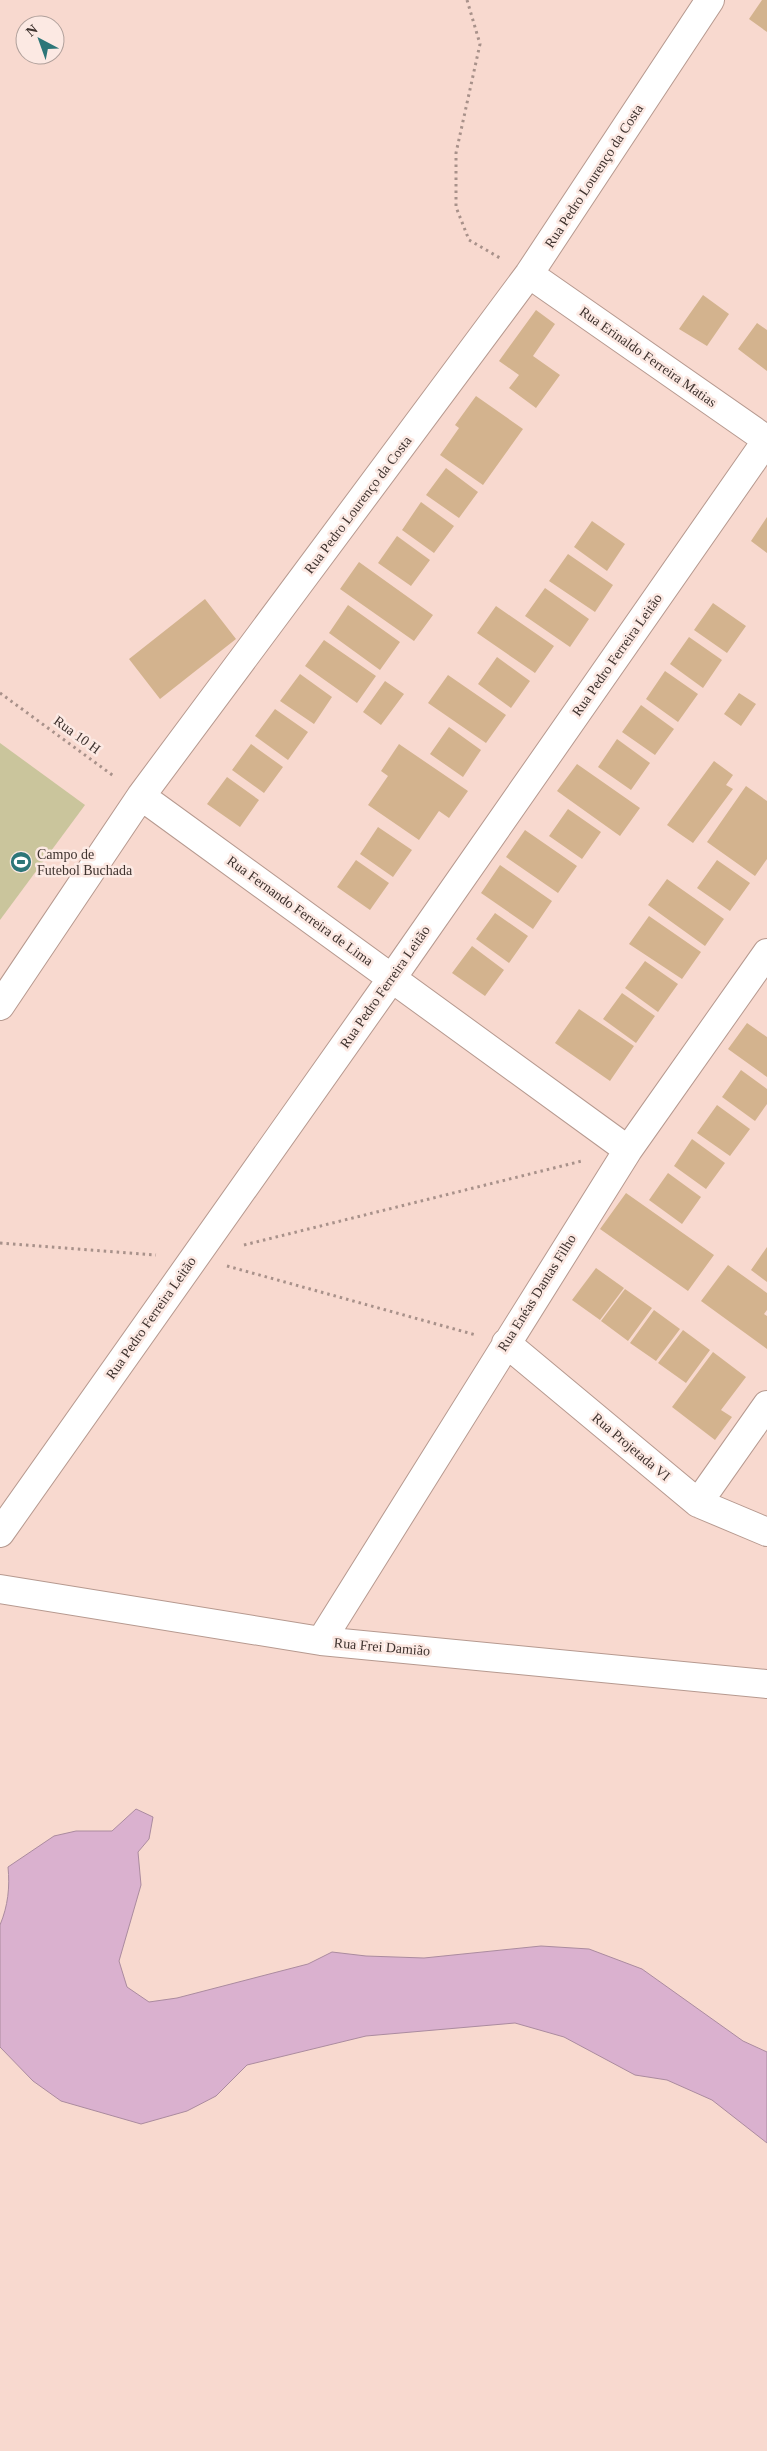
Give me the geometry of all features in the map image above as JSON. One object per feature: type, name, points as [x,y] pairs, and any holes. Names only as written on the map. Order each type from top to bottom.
[{"type":"street","name":"Rua Pedro Lourenço da Costa","points":[[0,1006],[141,796],[529,274],[710,0]]},
{"type":"street","name":"Rua Erinaldo Ferreira Matias","points":[[529,274],[767,440]]},
{"type":"street","name":"Rua Pedro Ferreira Leitão","points":[[0,1533],[392,978],[767,440]]},
{"type":"street","name":"Rua Fernando Ferreira de Lima","points":[[141,796],[628,1150]]},
{"type":"street","name":"Rua Enéas Dantas Filho","points":[[321,1641],[628,1150],[767,953]]},
{"type":"street","name":"Rua Projetada VI","points":[[506,1343],[698,1503],[767,1532]]},
{"type":"street","points":[[698,1503],[767,1405]]},
{"type":"street","name":"Rua Frei Damião","points":[[0,1589],[321,1641],[767,1684]]},
{"type":"path","points":[[467,0],[480,44],[456,153],[456,207],[469,240],[529,274]]},
{"type":"path","name":"Rua 10 H","points":[[0,693],[141,796]]},
{"type":"path","points":[[242,1246],[628,1150]]},
{"type":"path","points":[[0,1243],[194,1257],[506,1343]]},
{"type":"shaded area","name":"Campo de Futebol Buchada","points":[[0,743],[85,805],[0,920]]},
{"type":"shaded area","points":[[136,1809],[153,1817],[149,1839],[138,1852],[141,1885],[119,1961],[127,1987],[149,2002],[177,1998],[308,1964],[332,1952],[366,1956],[424,1958],[541,1946],[589,1949],[642,1969],[743,2041],[767,2052],[767,2143],[712,2100],[667,2080],[635,2075],[564,2037],[515,2023],[366,2036],[247,2065],[216,2096],[187,2111],[141,2124],[61,2101],[33,2081],[0,2047],[0,1925],[8,1896],[8,1867],[54,1836],[76,1831],[112,1831]]},
{"type":"building","points":[[762,0],[767,0],[767,32],[749,19]]},
{"type":"building","points":[[703,295],[729,314],[707,346],[679,329]]},
{"type":"building","points":[[536,310],[555,324],[533,356],[560,375],[536,408],[509,388],[519,375],[499,361]]},
{"type":"building","points":[[757,323],[767,330],[767,371],[738,349]]},
{"type":"building","points":[[476,396],[523,429],[483,485],[440,455],[459,428],[455,425]]},
{"type":"building","points":[[446,468],[478,492],[459,518],[426,495]]},
{"type":"building","points":[[421,502],[454,526],[434,553],[402,530]]},
{"type":"building","points":[[767,517],[767,553],[751,541]]},
{"type":"building","points":[[592,521],[625,544],[607,571],[574,547]]},
{"type":"building","points":[[397,536],[430,560],[411,586],[378,563]]},
{"type":"building","points":[[568,554],[613,585],[595,612],[549,581]]},
{"type":"building","points":[[359,562],[433,615],[414,641],[340,589]]},
{"type":"building","points":[[545,588],[589,619],[570,647],[525,616]]},
{"type":"building","points":[[205,599],[236,639],[160,699],[129,659]]},
{"type":"building","points":[[713,603],[746,626],[727,653],[694,630]]},
{"type":"building","points":[[348,605],[400,642],[380,670],[329,633]]},
{"type":"building","points":[[496,606],[554,646],[535,673],[477,633]]},
{"type":"building","points":[[689,637],[722,660],[703,688],[670,664]]},
{"type":"building","points":[[324,640],[376,676],[357,703],[305,666]]},
{"type":"building","points":[[497,657],[530,681],[511,708],[478,684]]},
{"type":"building","points":[[665,671],[698,694],[678,722],[646,699]]},
{"type":"building","points":[[300,674],[332,697],[314,724],[280,701]]},
{"type":"building","points":[[448,675],[506,715],[486,743],[428,703]]},
{"type":"building","points":[[385,681],[404,694],[381,725],[363,712]]},
{"type":"building","points":[[739,693],[756,704],[741,726],[724,714]]},
{"type":"building","points":[[641,705],[674,729],[655,755],[622,732]]},
{"type":"building","points":[[275,709],[308,732],[288,760],[255,736]]},
{"type":"building","points":[[449,727],[481,750],[463,777],[430,754]]},
{"type":"building","points":[[617,739],[650,763],[631,790],[598,767]]},
{"type":"building","points":[[251,744],[283,767],[264,793],[232,770]]},
{"type":"building","points":[[399,744],[468,791],[449,818],[439,811],[419,840],[368,805],[388,776],[381,771]]},
{"type":"building","points":[[714,761],[733,775],[726,785],[733,789],[693,843],[667,825]]},
{"type":"building","points":[[577,764],[640,808],[620,836],[557,791]]},
{"type":"building","points":[[227,777],[259,800],[240,827],[207,804]]},
{"type":"building","points":[[746,786],[767,801],[767,859],[755,876],[707,842]]},
{"type":"building","points":[[568,809],[601,832],[582,859],[549,836]]},
{"type":"building","points":[[378,827],[412,850],[393,877],[360,854]]},
{"type":"building","points":[[525,830],[577,866],[558,893],[506,857]]},
{"type":"building","points":[[356,860],[389,883],[370,910],[337,887]]},
{"type":"building","points":[[717,860],[750,883],[730,911],[697,888]]},
{"type":"building","points":[[500,865],[552,901],[533,929],[481,893]]},
{"type":"building","points":[[667,879],[724,919],[705,946],[648,905]]},
{"type":"building","points":[[495,913],[528,936],[509,963],[476,939]]},
{"type":"building","points":[[649,916],[701,952],[682,979],[629,944]]},
{"type":"building","points":[[472,946],[504,970],[485,996],[452,973]]},
{"type":"building","points":[[645,961],[678,984],[658,1012],[625,988]]},
{"type":"building","points":[[622,993],[655,1016],[636,1043],[603,1019]]},
{"type":"building","points":[[579,1009],[634,1046],[610,1081],[555,1043]]},
{"type":"building","points":[[747,1023],[767,1037],[767,1077],[728,1049]]},
{"type":"building","points":[[741,1070],[767,1089],[767,1104],[755,1121],[722,1097]]},
{"type":"building","points":[[717,1105],[750,1129],[730,1156],[697,1133]]},
{"type":"building","points":[[692,1139],[725,1163],[706,1189],[674,1166]]},
{"type":"building","points":[[668,1173],[701,1197],[682,1224],[649,1200]]},
{"type":"building","points":[[626,1193],[714,1255],[688,1291],[600,1229]]},
{"type":"building","points":[[767,1247],[767,1282],[751,1270]]},
{"type":"building","points":[[728,1265],[767,1293],[767,1310],[764,1314],[767,1316],[767,1349],[701,1301]]},
{"type":"building","points":[[596,1268],[624,1288],[600,1320],[572,1300]]},
{"type":"building","points":[[625,1289],[652,1308],[628,1341],[601,1321]]},
{"type":"building","points":[[654,1310],[680,1329],[656,1361],[630,1343]]},
{"type":"building","points":[[683,1330],[710,1350],[686,1383],[658,1363]]},
{"type":"building","points":[[713,1352],[746,1377],[721,1410],[732,1417],[715,1440],[672,1407]]},
{"type":"place","name":"Campo de Futebol Buchada","points":[[21,862]]}]
